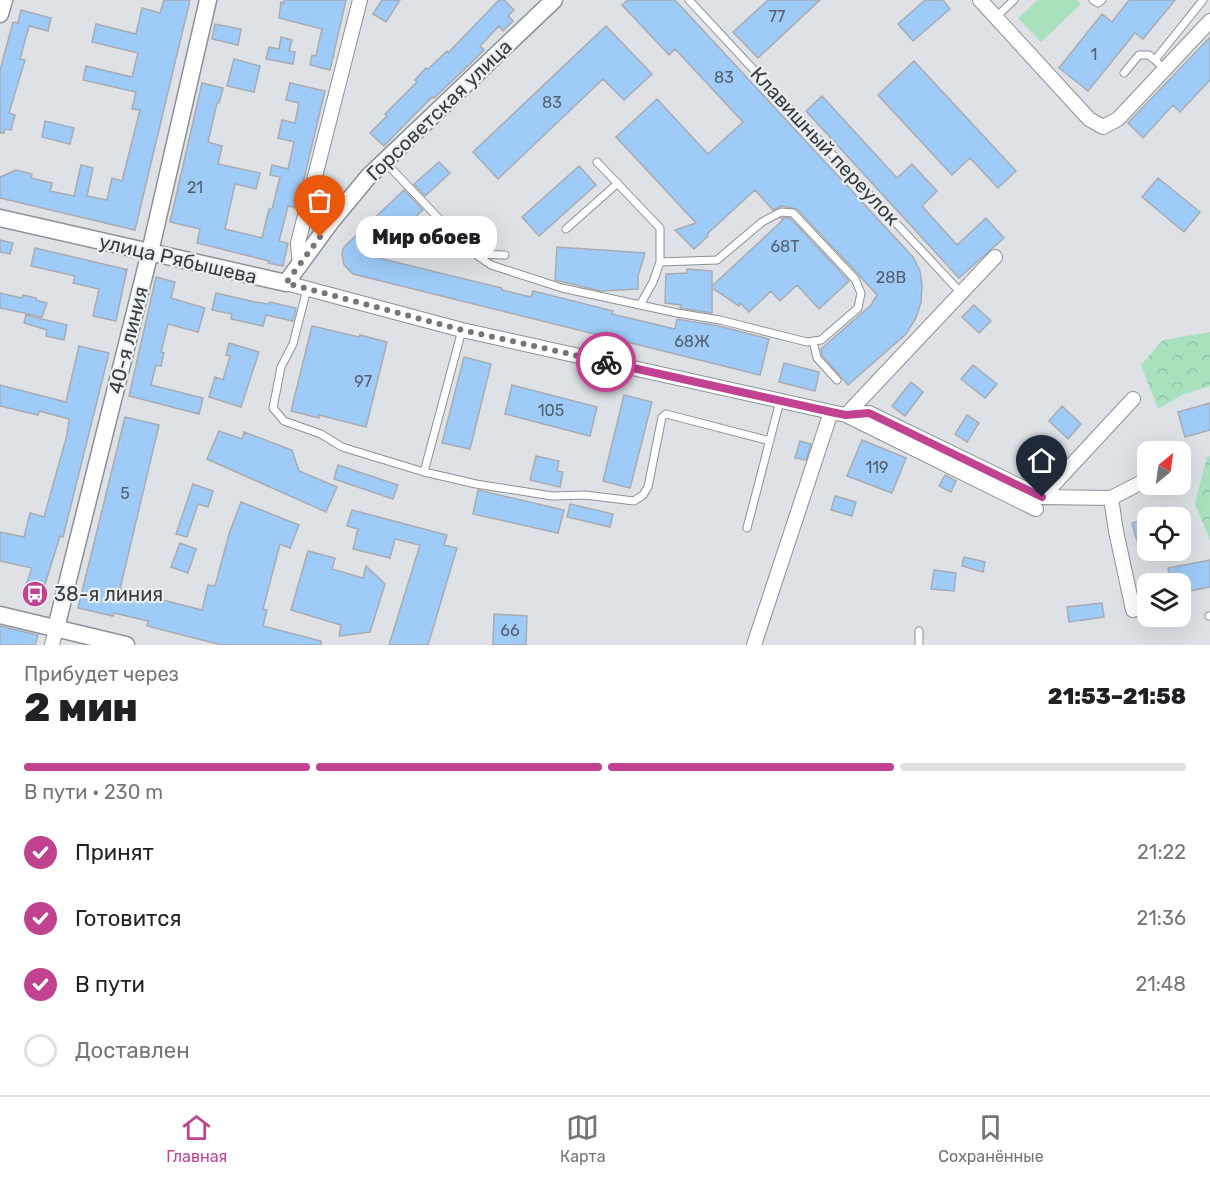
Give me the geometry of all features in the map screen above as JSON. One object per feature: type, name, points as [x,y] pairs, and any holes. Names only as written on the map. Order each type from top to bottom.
[{"type":"street","points":[[0,14],[4,0]]},
{"type":"street","name":"40-я линия","points":[[52,645],[150,252],[208,0]]},
{"type":"street","points":[[300,266],[298,243],[360,0]]},
{"type":"street","name":"Горсоветская улица","points":[[286,283],[330,223],[368,177],[554,0]]},
{"type":"street","points":[[980,0],[1089,119],[1103,127],[1118,119],[1160,65],[1210,21]]},
{"type":"street","name":"улица Рябышева","points":[[0,218],[286,283],[462,330],[846,415],[916,442],[1039,503],[1111,498],[1137,485]]},
{"type":"street","points":[[846,415],[995,257]]},
{"type":"street","points":[[1039,503],[1133,399]]},
{"type":"street","points":[[754,645],[831,412]]},
{"type":"street","points":[[1111,498],[1133,610]]},
{"type":"street","points":[[0,615],[126,645]]},
{"type":"lane","name":"Клавишный переулок","points":[[689,0],[961,293]]},
{"type":"lane","points":[[996,17],[1014,0]]},
{"type":"lane","points":[[1093,0],[1098,3],[1102,0]]},
{"type":"lane","points":[[1124,73],[1139,55],[1149,55],[1160,65],[1204,0],[1210,5]]},
{"type":"lane","points":[[385,161],[475,254],[491,265],[561,288],[720,320],[807,342],[821,340],[858,308],[861,293],[855,279],[793,213],[780,212],[762,222],[717,260],[660,262]]},
{"type":"lane","points":[[597,162],[660,228],[660,262],[653,282],[640,305]]},
{"type":"lane","points":[[566,229],[618,183]]},
{"type":"lane","points":[[475,254],[505,255]]},
{"type":"lane","points":[[307,289],[293,344],[281,367],[273,408],[284,421],[321,434],[342,447],[424,472],[476,484],[552,496],[585,495],[634,501],[643,495],[648,487],[662,417],[666,414],[770,441]]},
{"type":"lane","points":[[424,472],[462,330]]},
{"type":"lane","points":[[813,341],[817,358],[837,380]]},
{"type":"lane","points":[[747,528],[780,401]]},
{"type":"lane","points":[[919,631],[919,645]]},
{"type":"green space","points":[[1038,0],[1077,0],[1081,4],[1041,42],[1018,18]]},
{"type":"green space","points":[[1210,332],[1210,386],[1182,395],[1158,409],[1141,365],[1163,340]]},
{"type":"green space","points":[[1210,456],[1210,541],[1195,503],[1207,457]]},
{"type":"building","points":[[164,0],[190,0],[135,230],[0,198],[0,177],[16,170],[32,174],[31,178],[52,183],[50,191],[74,196],[81,165],[93,168],[87,196],[107,200],[112,178],[122,181],[140,110],[132,109],[136,92],[83,80],[86,66],[132,77],[138,53],[92,42],[96,24],[136,34],[142,8],[160,13]]},
{"type":"building","points":[[284,0],[346,0],[330,70],[310,65],[312,55],[316,56],[322,29],[279,18],[281,2],[284,3]]},
{"type":"building","points":[[382,0],[400,0],[386,22],[373,14]]},
{"type":"building","points":[[499,0],[504,0],[514,10],[508,16],[513,21],[503,31],[499,26],[480,46],[484,50],[434,98],[432,97],[384,146],[370,133],[387,116],[385,114],[417,82],[415,80],[426,68],[428,69],[447,51],[448,53]]},
{"type":"building","points":[[628,0],[675,0],[913,257],[920,271],[922,285],[921,302],[916,318],[906,334],[848,385],[822,355],[821,349],[871,305],[877,295],[859,275],[797,209],[781,206],[773,210],[755,190],[694,249],[675,230],[696,223],[616,137],[657,99],[708,154],[743,122],[675,49],[669,55],[622,5]]},
{"type":"building","points":[[768,0],[820,0],[758,58],[733,32]]},
{"type":"building","points":[[925,0],[943,0],[950,9],[913,41],[898,24]]},
{"type":"building","points":[[1129,0],[1175,0],[1143,39],[1135,33],[1088,91],[1059,68],[1102,14],[1112,22]]},
{"type":"building","points":[[21,10],[51,18],[48,31],[29,26],[20,59],[25,60],[9,113],[15,115],[11,130],[5,129],[4,133],[0,133],[0,70],[13,22],[18,23]]},
{"type":"building","points":[[215,24],[241,29],[238,45],[212,39]]},
{"type":"building","points":[[606,26],[652,74],[624,100],[603,79],[498,179],[473,152]]},
{"type":"building","points":[[281,37],[292,40],[289,51],[295,52],[293,64],[266,59],[269,47],[279,49]]},
{"type":"building","points":[[1210,37],[1210,80],[1180,112],[1173,105],[1143,138],[1128,123]]},
{"type":"building","points":[[234,59],[260,66],[254,92],[227,86]]},
{"type":"building","points":[[914,61],[1016,171],[998,188],[970,158],[952,175],[878,95]]},
{"type":"building","points":[[202,83],[223,88],[208,142],[222,146],[218,164],[260,173],[256,189],[235,184],[225,229],[262,238],[280,177],[270,175],[272,165],[288,169],[294,142],[278,138],[282,120],[295,123],[299,103],[286,100],[290,83],[325,91],[297,208],[288,206],[279,241],[288,243],[283,266],[197,243],[200,229],[170,222]]},
{"type":"building","points":[[822,96],[897,178],[912,164],[937,191],[922,206],[957,245],[986,218],[1004,238],[959,278],[806,111]]},
{"type":"building","points":[[45,121],[74,128],[70,144],[42,137]]},
{"type":"building","points":[[439,162],[450,173],[425,196],[414,184]]},
{"type":"building","points":[[579,166],[596,185],[539,236],[522,217]]},
{"type":"building","points":[[1158,178],[1200,212],[1184,232],[1142,197]]},
{"type":"building","points":[[404,190],[423,210],[417,215],[422,220],[379,258],[531,297],[533,291],[675,329],[677,319],[719,326],[769,339],[760,375],[353,274],[344,265],[342,254],[344,247]]},
{"type":"building","points":[[781,218],[790,218],[849,281],[819,309],[797,285],[780,301],[771,291],[749,312],[740,303],[739,306],[712,288],[712,313],[665,303],[666,274],[687,273],[687,269],[712,271],[712,286],[783,220]]},
{"type":"building","points":[[0,240],[13,243],[10,254],[0,252]]},
{"type":"building","points":[[557,247],[645,253],[638,276],[638,289],[601,291],[555,280]]},
{"type":"building","points":[[35,248],[127,269],[116,321],[93,316],[99,289],[73,283],[75,276],[31,266]]},
{"type":"building","points":[[156,277],[175,282],[171,298],[205,308],[198,332],[168,324],[161,352],[164,353],[161,366],[156,365],[151,385],[203,398],[199,414],[129,396]]},
{"type":"building","points":[[0,293],[22,298],[23,295],[47,303],[42,317],[0,308]]},
{"type":"building","points":[[216,293],[296,308],[293,321],[266,315],[263,326],[231,319],[232,314],[212,310]]},
{"type":"building","points":[[974,305],[991,321],[979,333],[962,317]]},
{"type":"building","points":[[26,315],[67,325],[64,340],[46,336],[47,330],[24,323]]},
{"type":"building","points":[[312,326],[387,342],[366,427],[319,415],[319,418],[291,411]]},
{"type":"building","points":[[229,343],[259,352],[241,407],[209,397],[215,377],[223,380],[230,356],[226,355]]},
{"type":"building","points":[[79,346],[109,353],[63,537],[60,536],[43,591],[39,591],[25,588],[32,568],[0,561],[0,532],[24,537],[30,513],[44,517],[67,435],[69,419],[39,411],[38,415],[0,406],[0,385],[66,402]]},
{"type":"building","points":[[464,357],[491,364],[470,449],[442,443]]},
{"type":"building","points":[[784,363],[819,372],[815,391],[779,382]]},
{"type":"building","points":[[973,365],[997,384],[985,398],[961,379]]},
{"type":"building","points":[[911,382],[923,392],[905,416],[892,406]]},
{"type":"building","points":[[512,385],[597,407],[590,436],[505,414]]},
{"type":"building","points":[[624,395],[652,402],[630,488],[603,481]]},
{"type":"building","points":[[1210,403],[1210,430],[1185,437],[1178,412]]},
{"type":"building","points":[[1062,406],[1081,424],[1068,439],[1049,421]]},
{"type":"building","points":[[967,415],[979,423],[967,442],[955,434]]},
{"type":"building","points":[[125,417],[159,425],[120,589],[202,610],[208,585],[215,586],[229,534],[241,502],[299,525],[290,548],[280,544],[263,609],[267,610],[263,626],[321,641],[321,645],[222,645],[147,626],[148,621],[78,608]]},
{"type":"building","points":[[219,431],[242,439],[244,432],[292,450],[299,471],[337,487],[326,512],[207,459]]},
{"type":"building","points":[[862,440],[906,458],[892,493],[847,476]]},
{"type":"building","points":[[800,441],[811,444],[806,460],[795,458]]},
{"type":"building","points":[[536,456],[559,461],[557,471],[563,472],[560,487],[530,480]]},
{"type":"building","points":[[338,465],[398,485],[393,499],[334,479]]},
{"type":"building","points":[[945,475],[956,481],[951,492],[939,486]]},
{"type":"building","points":[[193,484],[213,491],[208,507],[198,504],[187,537],[176,534]]},
{"type":"building","points":[[478,490],[564,510],[558,533],[473,514]]},
{"type":"building","points":[[835,496],[856,502],[852,516],[831,510]]},
{"type":"building","points":[[570,504],[613,514],[610,527],[567,517]]},
{"type":"building","points":[[352,510],[447,535],[444,545],[457,548],[428,645],[389,645],[420,545],[395,539],[390,558],[353,549],[358,529],[347,526]]},
{"type":"building","points":[[1137,522],[1137,540],[1132,523]]},
{"type":"building","points":[[180,543],[196,549],[188,573],[171,567]]},
{"type":"building","points":[[308,551],[335,558],[332,569],[363,578],[366,566],[385,584],[370,632],[339,636],[341,625],[291,610]]},
{"type":"building","points":[[964,557],[985,562],[983,572],[962,566]]},
{"type":"building","points":[[1210,560],[1210,587],[1191,591],[1191,573],[1169,573],[1168,568]]},
{"type":"building","points":[[934,570],[956,573],[954,591],[931,589]]},
{"type":"building","points":[[1102,603],[1104,617],[1069,622],[1067,607]]},
{"type":"building","points":[[494,614],[527,616],[526,645],[493,645]]},
{"type":"building","points":[[0,626],[38,635],[35,645],[0,645]]},
{"type":"way so far","points":[[320,237],[286,283],[462,330],[606,362]]},
{"type":"place","name":"Мир обоев","points":[[320,237]]},
{"type":"place","name":"38-я линия","points":[[35,594]]},
{"type":"route","points":[[606,362],[846,415],[869,413],[1042,497]]}]
